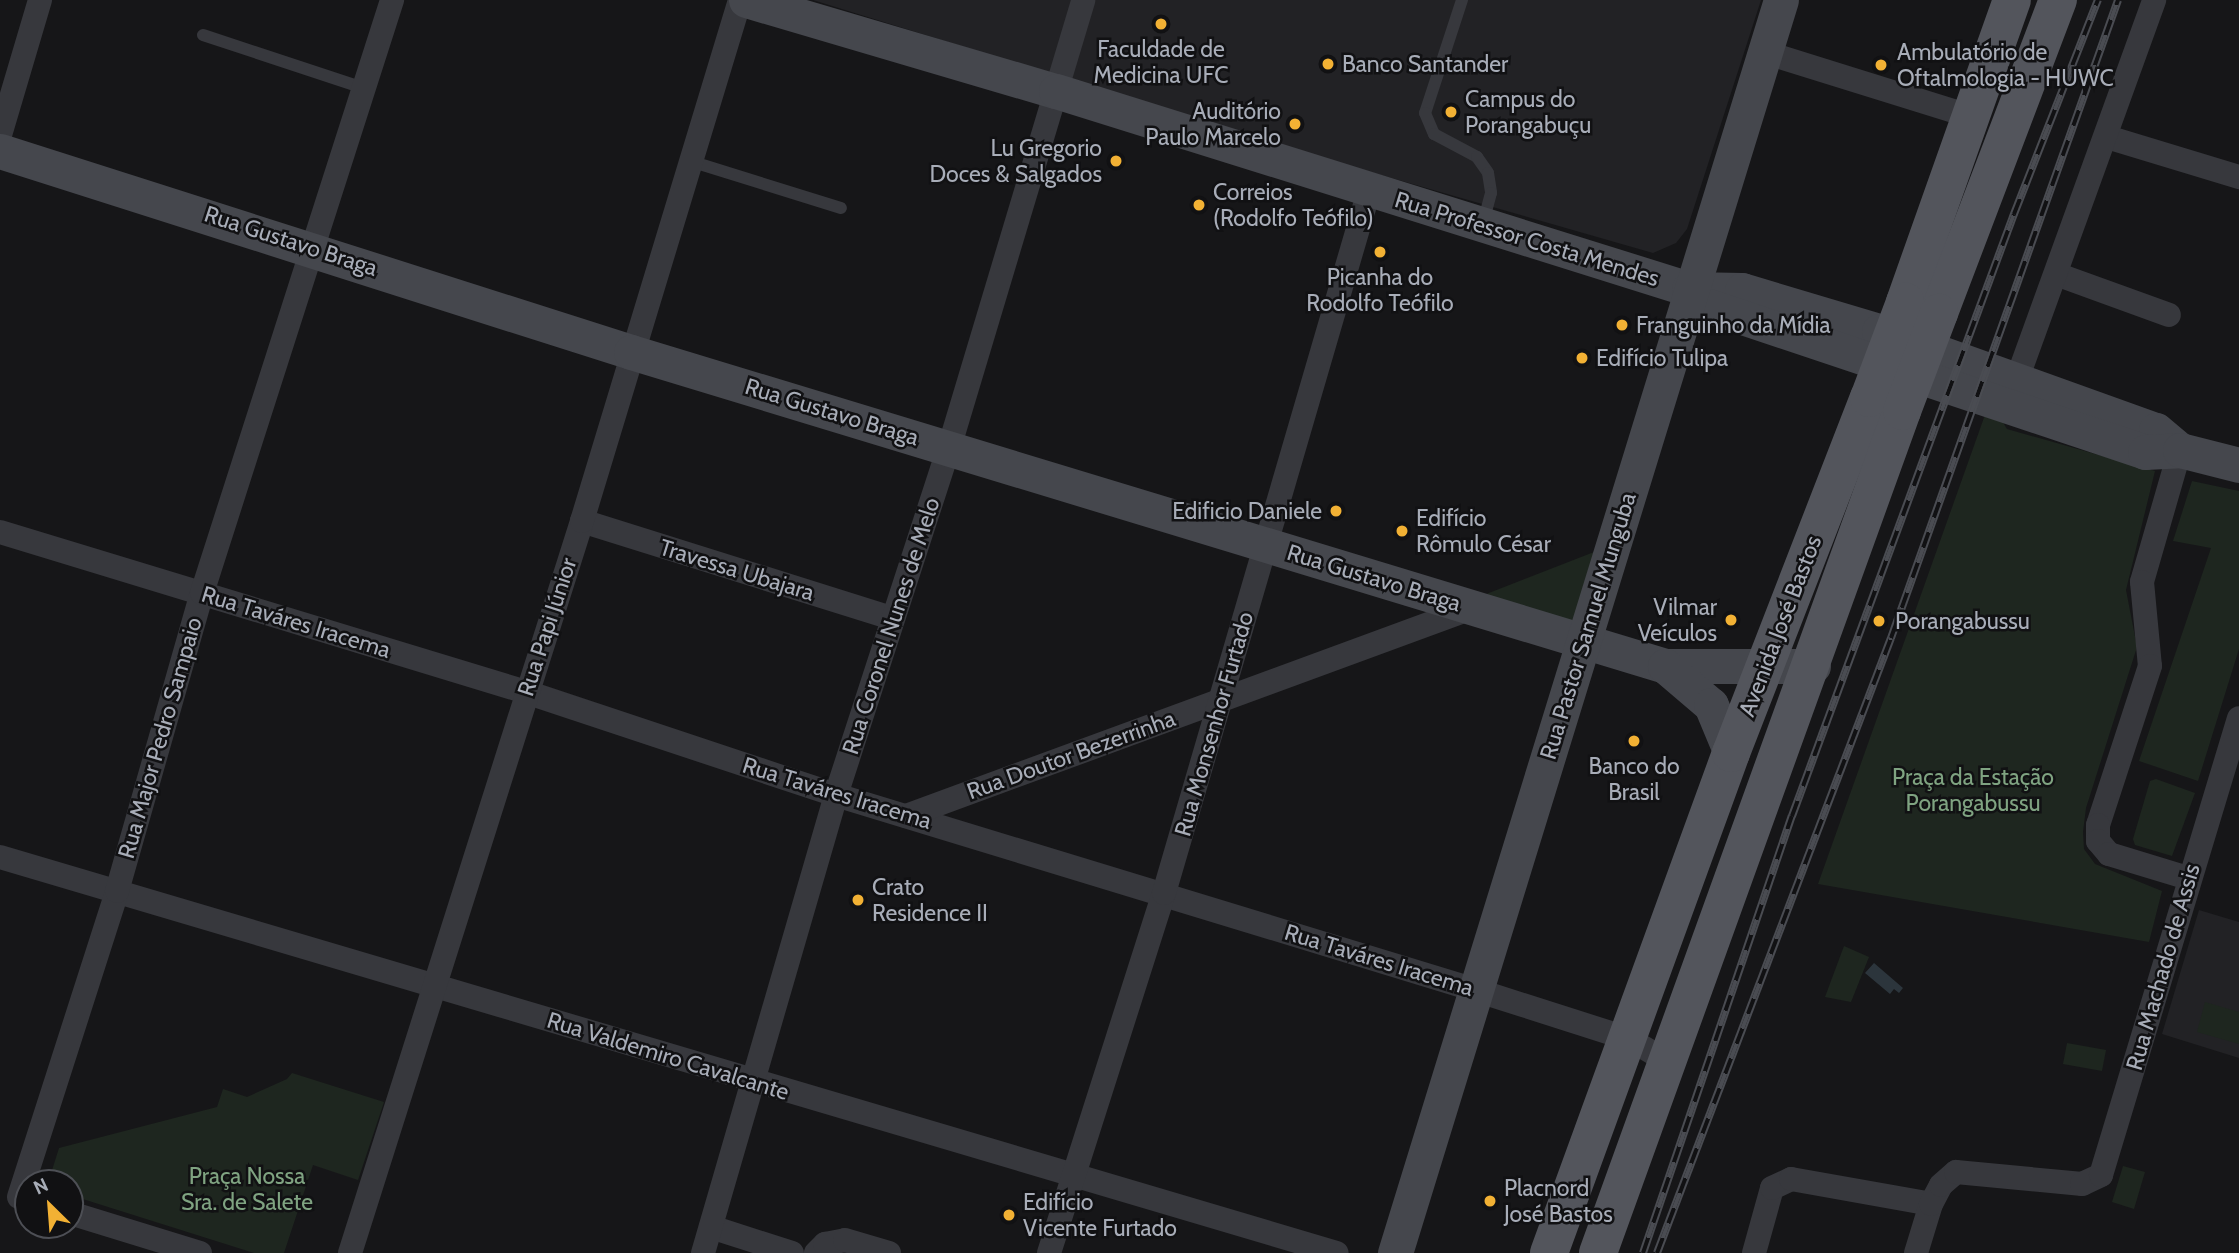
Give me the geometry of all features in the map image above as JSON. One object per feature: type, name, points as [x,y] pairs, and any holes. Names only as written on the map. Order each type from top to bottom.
[{"type":"main road","name":"Avenida José Bastos","points":[[1922,308],[1973,117],[2012,0]]},
{"type":"main road","name":"Avenida José Bastos","points":[[1549,1253],[1763,668],[1885,405],[1922,308],[2058,0]]},
{"type":"main road","name":"Avenida José Bastos","points":[[1598,1253],[1670,1063],[1813,666],[1885,405]]},
{"type":"street","points":[[0,135],[40,0]]},
{"type":"street","name":"Rua Major Pedro Sampaio","points":[[25,1169],[117,891],[202,593],[392,0]]},
{"type":"street","name":"Rua Papi Júnior","points":[[350,1253],[582,521],[631,352],[740,0]]},
{"type":"street","name":"Rua Professor Costa Mendes","points":[[746,0],[1056,91],[1482,226],[1686,300],[2145,452],[2180,450],[2239,465]]},
{"type":"street","name":"Rua Coronel Nunes de Melo","points":[[703,1253],[755,1082],[836,795],[948,448],[1083,0]]},
{"type":"street","name":"Rua Pastor Samuel Munguba","points":[[1395,1253],[1479,991],[1686,300],[1781,0]]},
{"type":"street","points":[[2016,382],[2107,137],[2154,0]]},
{"type":"street","points":[[1763,52],[1973,117]]},
{"type":"street","points":[[2107,137],[2239,177]]},
{"type":"street","name":"Rua Gustavo Braga","points":[[0,151],[313,247],[631,352],[1665,666],[1813,666]]},
{"type":"street","name":"Rua Monsenhor Furtado","points":[[1048,1253],[1164,893],[1369,191]]},
{"type":"street","points":[[2056,274],[2169,315]]},
{"type":"street","name":"Rua Professor Costa Mendes","points":[[1686,300],[1742,290],[1879,331],[2156,430],[2180,450]]},
{"type":"street","points":[[2180,450],[2142,582],[2150,666],[2098,825],[2098,841],[2109,854],[2188,878]]},
{"type":"street","name":"Travessa Ubajara","points":[[582,521],[891,618]]},
{"type":"street","name":"Rua Taváres Iracema","points":[[0,531],[526,692],[836,795],[1479,991],[1629,1039],[1670,1063]]},
{"type":"street","name":"Rua Doutor Bezerrinha","points":[[906,816],[1472,608]]},
{"type":"street","name":"Rua Gustavo Braga","points":[[1665,666],[1711,705],[1731,753]]},
{"type":"street","name":"Rua Machado de Assis","points":[[1931,1204],[1941,1185],[1963,1170],[2061,1183],[2090,1183],[2101,1175],[2188,878],[2239,718]]},
{"type":"street","name":"Rua Valdemiro Cavalcante","points":[[0,857],[1337,1253]]},
{"type":"street","points":[[1754,1253],[1772,1188],[1791,1179],[1931,1204],[1916,1253]]},
{"type":"street","points":[[84,1217],[200,1253]]},
{"type":"street","points":[[711,1227],[792,1253]]},
{"type":"street","points":[[816,1253],[825,1244],[845,1240],[890,1253]]},
{"type":"lane","points":[[1462,0],[1425,113],[1433,134],[1478,157],[1488,173],[1491,193],[1482,226]]},
{"type":"lane","points":[[203,35],[363,88]]},
{"type":"lane","points":[[690,162],[841,208]]},
{"type":"shaded area","name":"Campus do Porangabuçu","points":[[813,0],[1761,0],[1687,229],[1676,243],[1653,253],[1318,157]]},
{"type":"shaded area","points":[[2199,910],[2239,922],[2239,1058],[2162,1034]]},
{"type":"shaded area","points":[[1874,963],[1903,988],[1899,993],[1894,989],[1890,994],[1865,973]]},
{"type":"green space","name":"Praça da Estação Porangabussu","points":[[1986,412],[1999,416],[2007,429],[2155,471],[2126,590],[2137,647],[2086,808],[2083,832],[2084,849],[2095,864],[2162,891],[2149,942],[1818,884]]},
{"type":"green space","points":[[2192,481],[2239,491],[2239,649],[2198,781],[2139,761],[2211,548],[2173,541]]},
{"type":"green space","points":[[1594,552],[1573,621],[1476,598]]},
{"type":"green space","points":[[2156,779],[2195,793],[2172,856],[2135,845],[2133,839],[2150,781]]},
{"type":"green space","points":[[1844,946],[1869,957],[1851,1002],[1825,997]]},
{"type":"green space","points":[[2205,1002],[2239,1012],[2239,1044],[2197,1032]]},
{"type":"green space","points":[[2067,1043],[2106,1050],[2102,1071],[2063,1064]]},
{"type":"green space","name":"Praça Nossa Sra. de Salete","points":[[292,1073],[384,1102],[358,1180],[313,1165],[284,1253],[254,1253],[84,1199],[84,1169],[52,1169],[59,1148],[217,1107],[223,1089],[247,1097],[287,1079]]},
{"type":"green space","points":[[2123,1166],[2145,1172],[2134,1209],[2112,1202]]},
{"type":"railway","points":[[1643,1253],[1792,816],[2014,214],[2098,0]]},
{"type":"railway","points":[[1657,1253],[1891,638],[2118,0]]},
{"type":"place","name":"Faculdade de Medicina UFC","points":[[1161,24]]},
{"type":"place","name":"Banco Santander","points":[[1328,64]]},
{"type":"place","name":"Ambulatório de Oftalmologia - HUWC","points":[[1881,65]]},
{"type":"place","name":"Campus do Porangabuçu","points":[[1451,112]]},
{"type":"place","name":"Auditório Paulo Marcelo","points":[[1295,124]]},
{"type":"place","name":"Lu Gregorio Doces & Salgados","points":[[1116,161]]},
{"type":"place","name":"Correios (Rodolfo Teófilo)","points":[[1199,205]]},
{"type":"place","name":"Picanha do Rodolfo Teófilo","points":[[1380,252]]},
{"type":"place","name":"Franguinho da Mídia","points":[[1622,325]]},
{"type":"place","name":"Edifício Tulipa","points":[[1582,358]]},
{"type":"place","name":"Edificio Daniele","points":[[1336,511]]},
{"type":"place","name":"Edifício Rômulo César","points":[[1402,531]]},
{"type":"place","name":"Vilmar Veículos","points":[[1731,620]]},
{"type":"place","name":"Porangabussu","points":[[1879,621]]},
{"type":"place","name":"Banco do Brasil","points":[[1634,741]]},
{"type":"place","name":"Crato Residence II","points":[[858,900]]},
{"type":"place","name":"Placnord José Bastos","points":[[1490,1201]]},
{"type":"place","name":"Edifício Vicente Furtado","points":[[1009,1215]]}]
